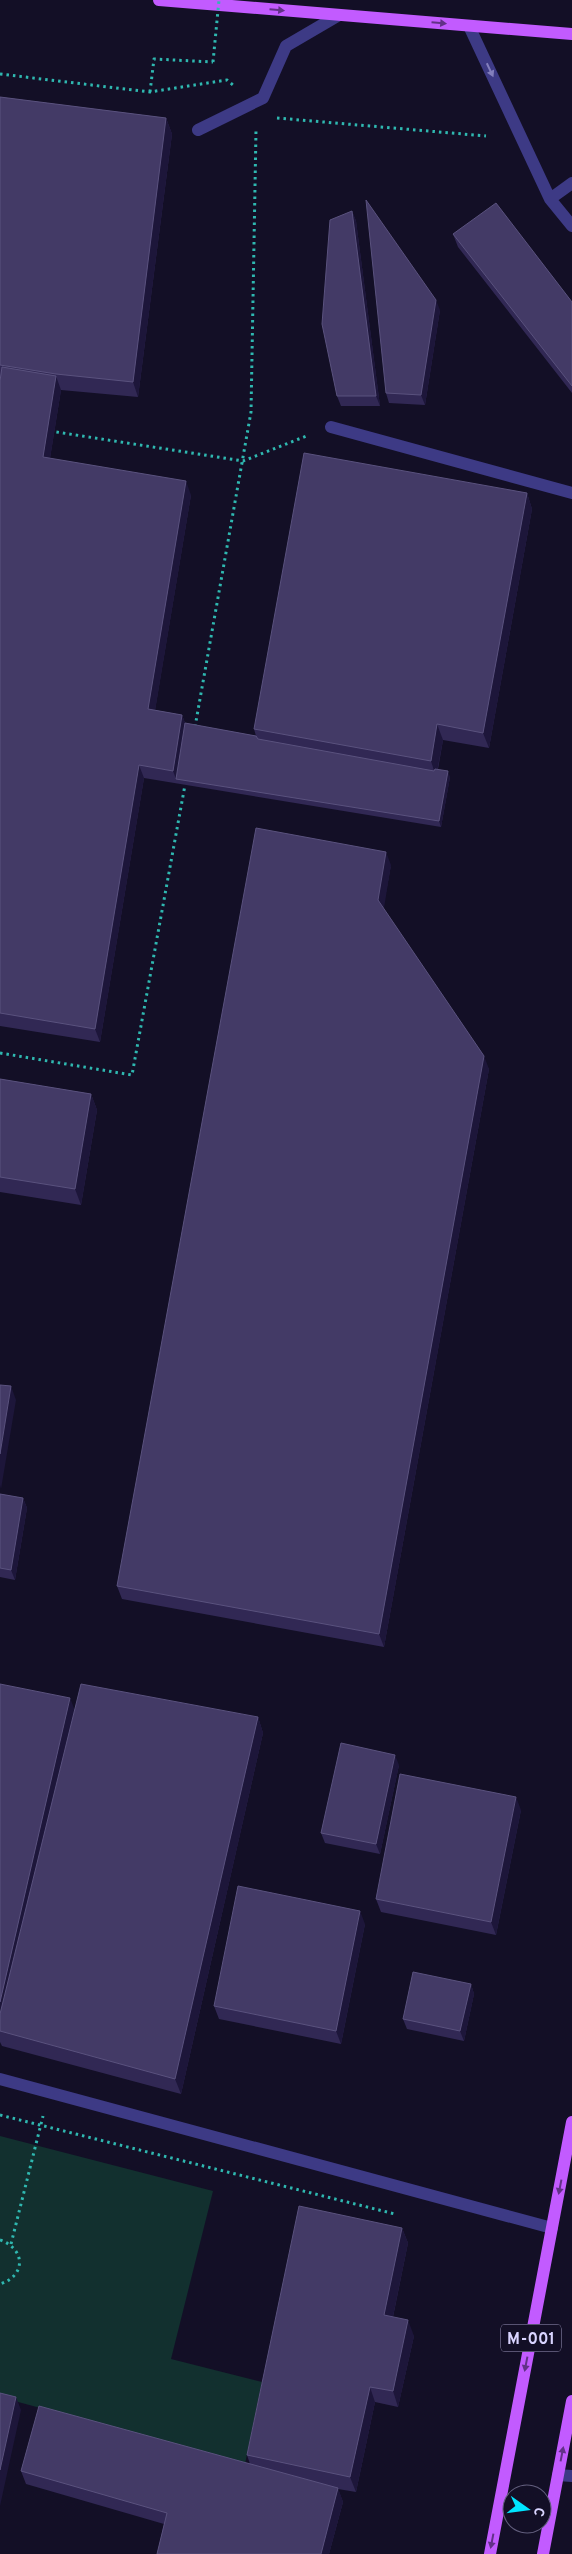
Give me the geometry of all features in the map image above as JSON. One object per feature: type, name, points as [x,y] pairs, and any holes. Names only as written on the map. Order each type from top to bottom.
[{"type":"main road","points":[[159,0],[572,34]]},
{"type":"main road","name":"М-001","points":[[490,2554],[572,2122]]},
{"type":"main road","points":[[544,2554],[572,2401]]},
{"type":"lane","points":[[198,130],[263,98],[286,46],[339,15]]},
{"type":"lane","points":[[469,26],[550,199],[572,226]]},
{"type":"lane","points":[[550,199],[572,183]]},
{"type":"lane","points":[[331,427],[572,493]]},
{"type":"lane","points":[[0,2079],[552,2228]]},
{"type":"lane","points":[[558,2475],[572,2476]]},
{"type":"path","points":[[150,92],[154,59],[213,62],[219,0]]},
{"type":"path","points":[[0,74],[150,92],[227,80],[234,86]]},
{"type":"path","points":[[272,118],[486,136]]},
{"type":"path","points":[[194,730],[251,412],[256,129],[261,126]]},
{"type":"path","points":[[49,431],[243,461],[331,427]]},
{"type":"path","points":[[0,1053],[132,1075],[185,785]]},
{"type":"path","points":[[11,2244],[49,2092]]},
{"type":"path","points":[[0,2115],[398,2215]]},
{"type":"path","points":[[0,2240],[11,2244],[19,2256],[19,2269],[10,2281],[0,2284]]},
{"type":"green space","points":[[0,2136],[213,2191],[171,2359],[262,2382],[245,2464],[0,2397]]},
{"type":"building","points":[[0,97],[166,118],[133,382],[56,374],[0,365]]},
{"type":"building","points":[[366,200],[436,300],[421,395],[386,393]]},
{"type":"building","points":[[496,203],[572,302],[572,386],[453,234]]},
{"type":"building","points":[[352,211],[376,396],[337,396],[322,324],[330,220]]},
{"type":"building","points":[[2,367],[56,376],[43,457],[186,481],[148,709],[182,715],[173,771],[139,765],[95,1029],[0,1013],[0,381]]},
{"type":"building","points":[[304,453],[527,493],[483,733],[437,724],[431,761],[254,729]]},
{"type":"building","points":[[185,723],[256,736],[258,739],[434,771],[435,769],[448,771],[439,821],[176,779]]},
{"type":"building","points":[[256,828],[386,852],[378,900],[484,1056],[379,1634],[117,1586]]},
{"type":"building","points":[[0,1079],[91,1094],[75,1189],[0,1177]]},
{"type":"building","points":[[0,1385],[11,1386],[0,1454]]},
{"type":"building","points":[[0,1494],[23,1498],[11,1570],[0,1568]]},
{"type":"building","points":[[0,1684],[70,1698],[0,2002]]},
{"type":"building","points":[[81,1684],[258,1717],[175,2079],[0,2031],[0,2014]]},
{"type":"building","points":[[341,1743],[395,1755],[376,1844],[321,1833]]},
{"type":"building","points":[[400,1774],[516,1797],[491,1922],[376,1899]]},
{"type":"building","points":[[238,1886],[360,1911],[336,2031],[214,2006]]},
{"type":"building","points":[[413,1972],[471,1984],[460,2031],[403,2019]]},
{"type":"building","points":[[299,2206],[402,2228],[384,2315],[408,2320],[393,2391],[370,2387],[350,2477],[247,2455]]},
{"type":"building","points":[[0,2393],[16,2397],[0,2470]]},
{"type":"building","points":[[39,2406],[338,2488],[321,2554],[157,2554],[167,2513],[21,2471]]}]
